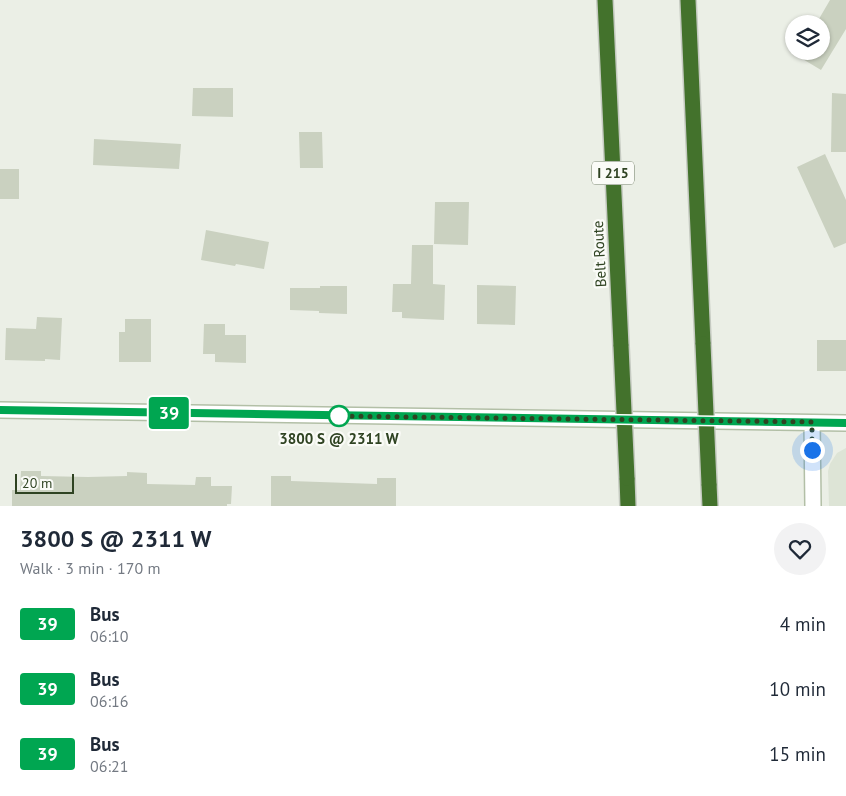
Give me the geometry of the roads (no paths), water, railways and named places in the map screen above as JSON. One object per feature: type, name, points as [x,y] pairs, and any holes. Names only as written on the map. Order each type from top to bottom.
[{"type":"highway","name":"Belt Route","points":[[605,0],[628,506]]},
{"type":"highway","points":[[688,0],[710,506]]},
{"type":"street","points":[[0,410],[846,423]]},
{"type":"street","points":[[812,422],[813,506]]},
{"type":"place","name":"3800 S @ 2311 W","points":[[339,416]]}]
